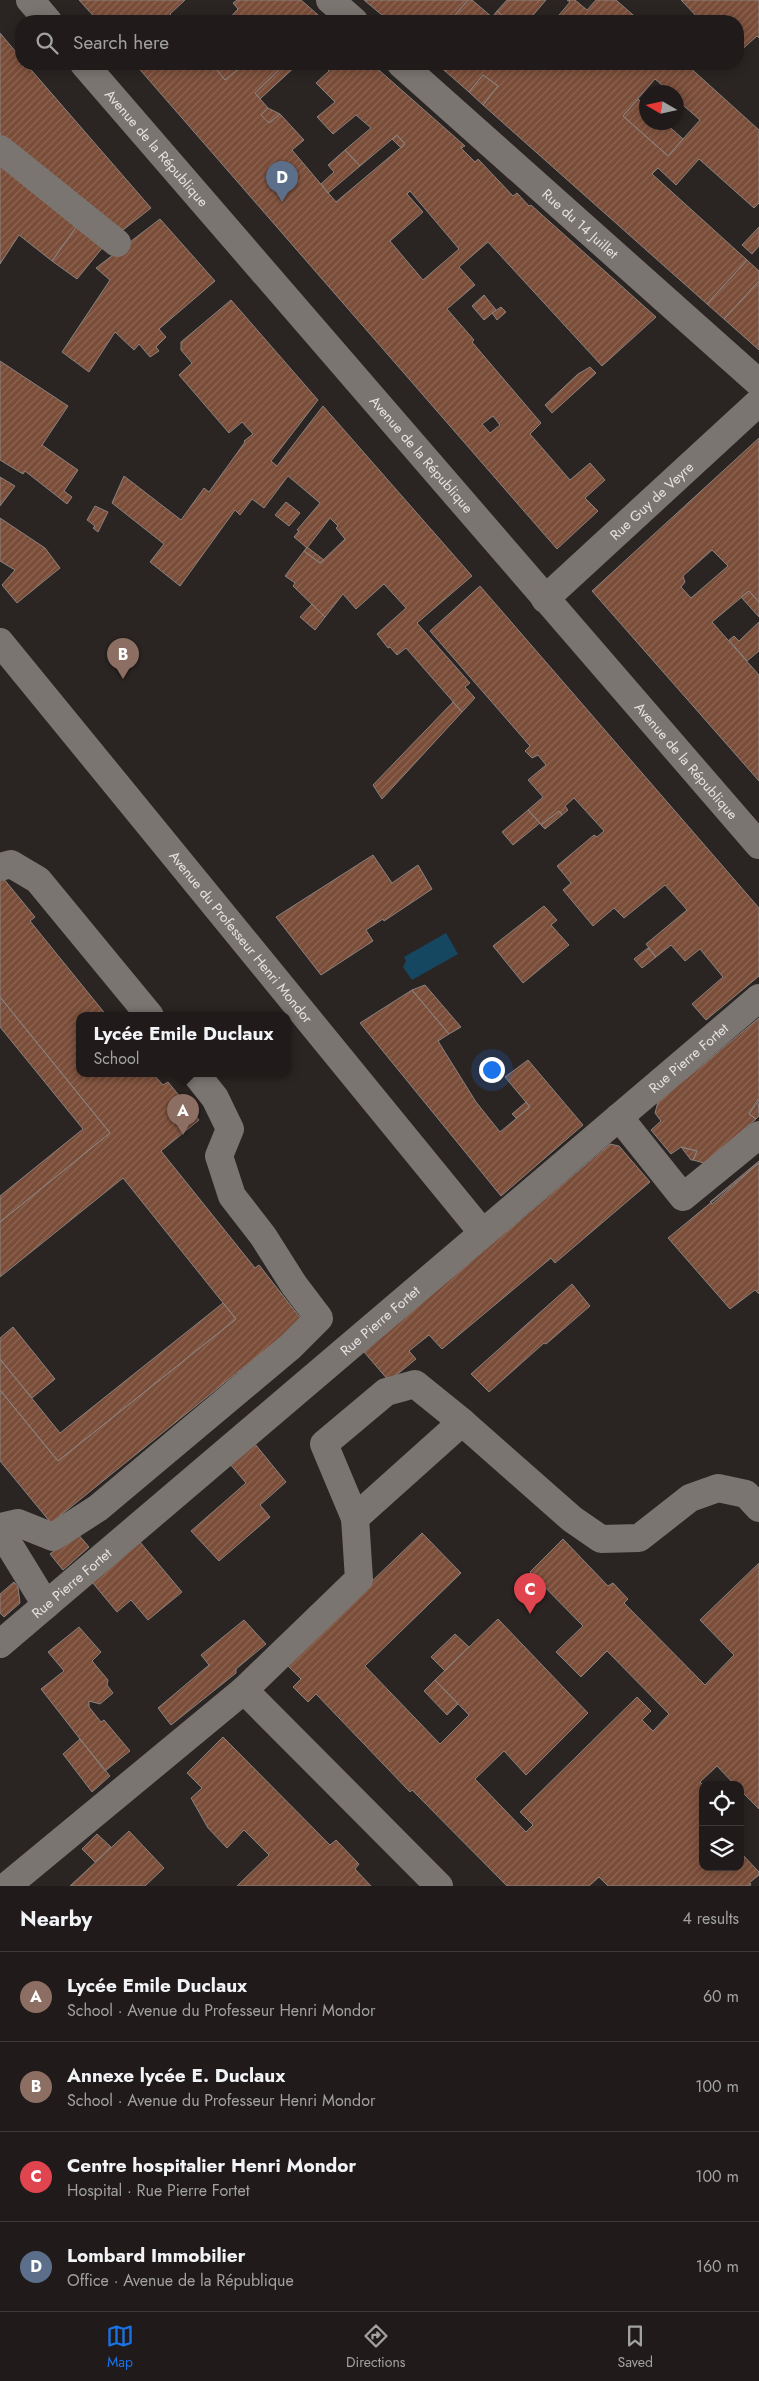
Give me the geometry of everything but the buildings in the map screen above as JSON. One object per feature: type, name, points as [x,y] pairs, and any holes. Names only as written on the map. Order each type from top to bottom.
[{"type":"street","points":[[30,0],[43,15]]},
{"type":"street","points":[[330,0],[347,15]]},
{"type":"street","name":"Avenue de la République","points":[[89,70],[759,845]]},
{"type":"street","name":"Rue du 14 Juillet","points":[[408,70],[759,384]]},
{"type":"street","points":[[0,149],[117,243]]},
{"type":"street","name":"Rue Guy de Veyre","points":[[545,598],[759,402]]},
{"type":"street","name":"Avenue du Professeur Henri Mondor","points":[[0,642],[482,1232]]},
{"type":"street","points":[[0,867],[11,864],[38,880],[147,1012]]},
{"type":"street","name":"Rue Pierre Fortet","points":[[0,1644],[759,998]]},
{"type":"street","points":[[46,1605],[0,1529],[18,1523],[53,1537],[98,1508],[290,1347],[319,1318],[294,1285],[263,1236],[232,1196],[219,1156],[230,1129],[215,1098],[198,1077]]},
{"type":"street","points":[[619,1117],[683,1197],[759,1135]]},
{"type":"street","points":[[7,1886],[244,1690],[359,1579],[356,1518],[324,1444],[386,1392],[415,1384],[462,1422],[572,1519],[601,1539],[639,1538],[690,1498],[718,1488],[746,1494],[759,1508]]},
{"type":"street","points":[[356,1518],[462,1422]]},
{"type":"street","points":[[244,1690],[439,1886]]},
{"type":"water","points":[[446,933],[458,954],[412,980],[403,967],[406,961],[404,957]]},
{"type":"place","name":"Lombard Immobilier","points":[[282,202]]},
{"type":"place","name":"Annexe lycée E. Duclaux","points":[[123,679]]},
{"type":"place","name":"Lycée Emile Duclaux","points":[[183,1135]]},
{"type":"place","name":"Centre hospitalier Henri Mondor","points":[[530,1614]]}]
